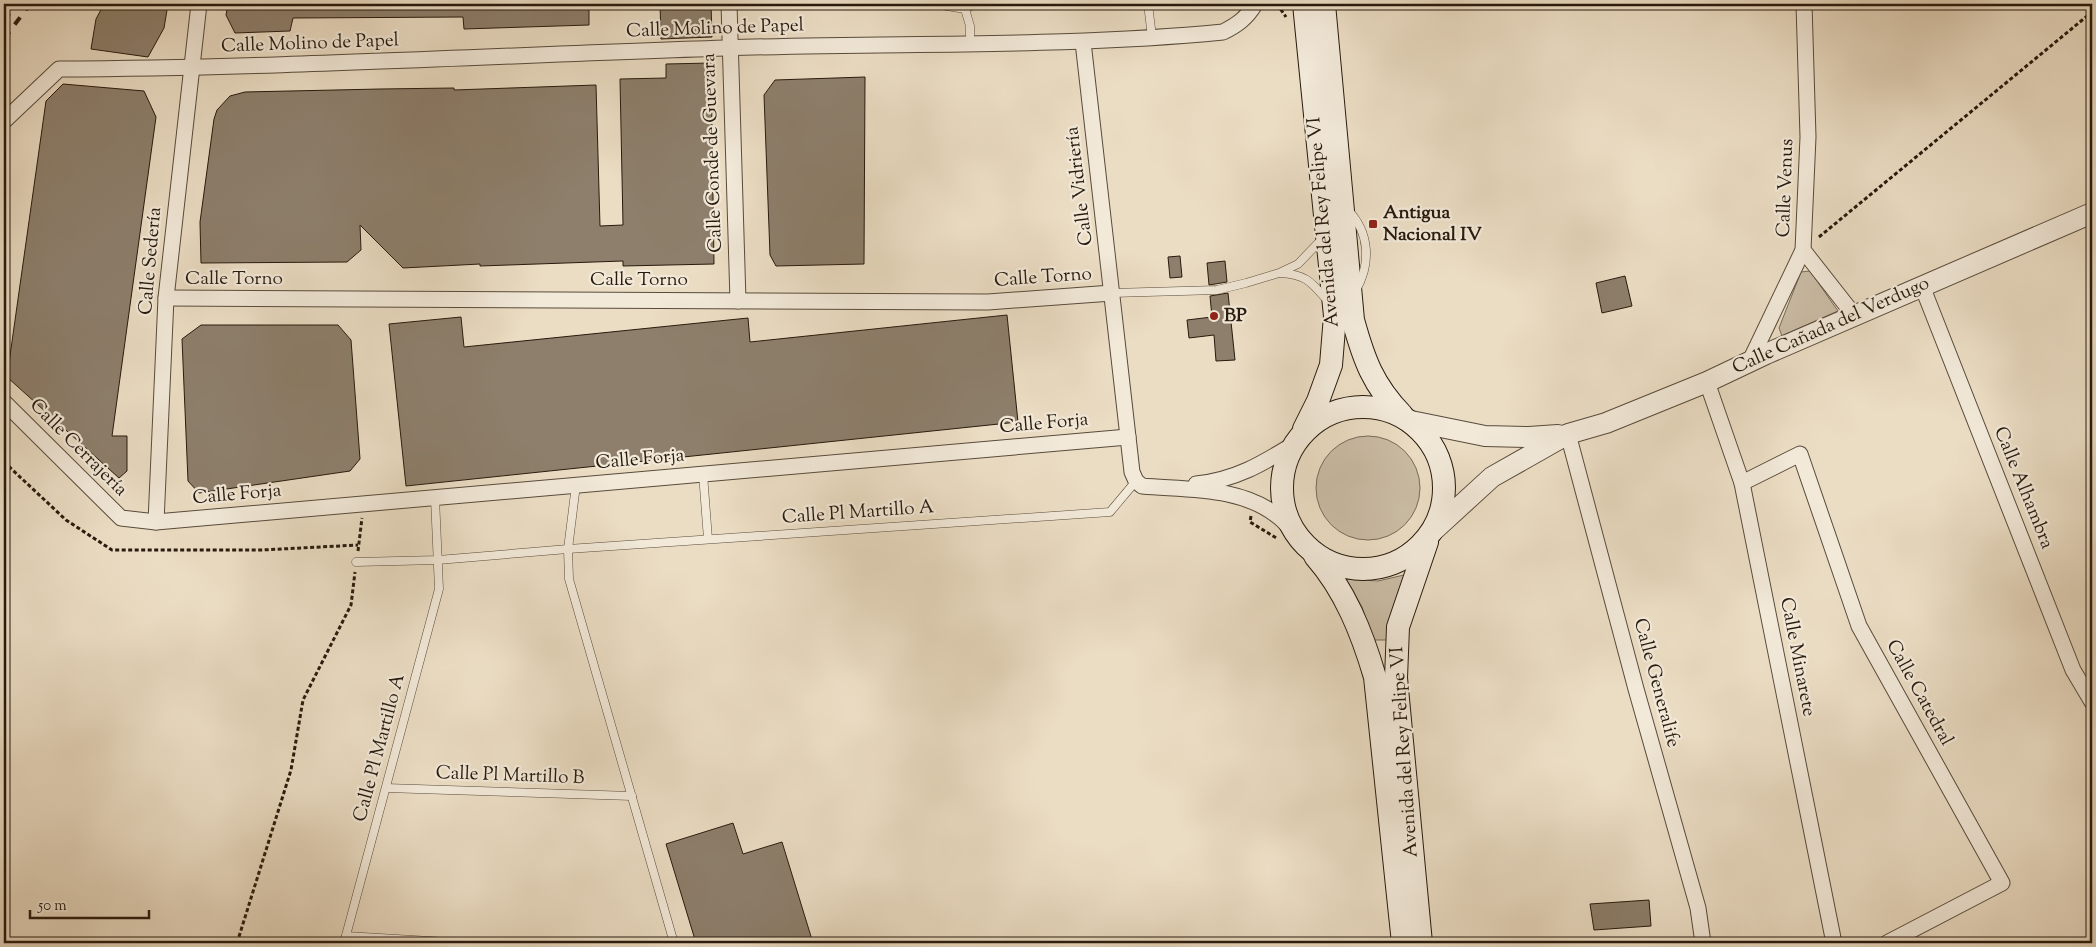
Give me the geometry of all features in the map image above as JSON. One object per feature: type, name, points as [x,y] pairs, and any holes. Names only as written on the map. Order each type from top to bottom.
[{"type":"main road","name":"Avenida del Rey Felipe VI","points":[[1308,5],[1342,203],[1353,320],[1363,358],[1387,400],[1406,418]]},
{"type":"main road","name":"Avenida del Rey Felipe VI","points":[[1298,439],[1318,401],[1331,365],[1335,316],[1326,235],[1308,5]]},
{"type":"main road","points":[[1367,406],[1385,409],[1406,418],[1428,438],[1440,459],[1445,484],[1442,508],[1431,533],[1410,555],[1385,567],[1358,570],[1332,564],[1296,543],[1282,500],[1282,480],[1286,461],[1298,439],[1315,422],[1331,413],[1349,407],[1367,406]]},
{"type":"main road","name":"Avenida del Rey Felipe VI","points":[[1421,943],[1396,678],[1396,647],[1398,627],[1431,533]]},
{"type":"main road","name":"Avenida del Rey Felipe VI","points":[[1296,543],[1328,572],[1342,594],[1367,650],[1375,677],[1403,943]]},
{"type":"street","name":"Calle Sedería","points":[[156,522],[166,298],[199,4]]},
{"type":"street","name":"Calle Conde de Guevara","points":[[729,4],[738,301]]},
{"type":"street","name":"Calle Molino de Papel","points":[[191,69],[730,48],[1083,42],[1223,32],[1238,24],[1249,14],[1255,4]]},
{"type":"street","name":"Calle Venus","points":[[1750,362],[1804,250],[1808,137],[1804,4]]},
{"type":"street","name":"Calle Vidriería","points":[[1083,42],[1132,472],[1136,481]]},
{"type":"street","points":[[4,121],[59,69],[191,69]]},
{"type":"street","name":"Calle Cañada del Verdugo","points":[[1568,434],[1606,423],[1707,382],[1854,315],[2092,213]]},
{"type":"street","points":[[1804,250],[1854,315]]},
{"type":"street","name":"Calle Alhambra","points":[[1922,286],[2073,670],[2092,702]]},
{"type":"street","name":"Calle Torno","points":[[166,298],[988,302],[1112,293]]},
{"type":"street","name":"Calle Minarete","points":[[1707,382],[1742,483],[1834,943]]},
{"type":"street","name":"Calle Cerrajería","points":[[4,402],[121,518],[156,522]]},
{"type":"street","points":[[1406,418],[1485,436],[1529,437],[1568,434]]},
{"type":"street","points":[[1431,533],[1492,477],[1568,434]]},
{"type":"street","name":"Calle Generalife","points":[[1568,434],[1698,908],[1703,943]]},
{"type":"street","name":"Calle Forja","points":[[156,522],[1128,437]]},
{"type":"street","points":[[1158,488],[1212,482],[1242,474],[1298,439]]},
{"type":"street","name":"Calle Catedral","points":[[1742,483],[1800,454],[1860,626],[2002,883],[1887,943]]},
{"type":"street","points":[[1136,481],[1142,486],[1210,491],[1240,496],[1281,518],[1296,543]]},
{"type":"lane","points":[[935,4],[965,8],[975,4]]},
{"type":"lane","points":[[1148,4],[1152,37]]},
{"type":"lane","points":[[965,8],[970,26],[970,44]]},
{"type":"lane","points":[[1112,293],[1217,290],[1279,273],[1298,264],[1311,253],[1326,235]]},
{"type":"lane","points":[[1279,273],[1298,274],[1313,284],[1328,300],[1335,316]]},
{"type":"lane","points":[[703,474],[708,540]]},
{"type":"lane","name":"Calle Pl Martillo A","points":[[356,562],[438,560],[568,549],[1110,512],[1136,481]]},
{"type":"lane","points":[[576,486],[568,549],[569,578],[674,943]]},
{"type":"lane","name":"Calle Pl Martillo A","points":[[345,940],[440,589],[435,498]]},
{"type":"lane","name":"Calle Pl Martillo B","points":[[386,788],[632,796]]},
{"type":"lane","points":[[345,940],[464,943]]},
{"type":"path","points":[[1804,250],[2092,12]]},
{"type":"path","points":[[1252,501],[1250,522],[1296,543]]},
{"type":"path","points":[[237,943],[291,770],[303,700],[351,605],[363,504]]},
{"type":"shaded area","points":[[1810,271],[1838,311],[1782,336],[1779,328],[1801,272]]},
{"type":"shaded area","points":[[1368,436],[1388,440],[1405,451],[1416,468],[1420,488],[1416,508],[1405,525],[1388,536],[1368,540],[1348,536],[1331,525],[1320,508],[1316,488],[1320,468],[1331,451],[1348,440]]},
{"type":"shaded area","points":[[1404,575],[1389,640],[1373,640],[1362,607],[1346,579],[1378,581]]},
{"type":"building","points":[[104,4],[168,4],[164,28],[148,57],[91,49],[96,19]]},
{"type":"building","points":[[228,4],[589,4],[589,25],[464,29],[463,17],[293,18],[290,31],[235,33],[226,15]]},
{"type":"building","points":[[660,4],[711,4],[712,37],[661,39]]},
{"type":"building","points":[[711,63],[714,264],[623,266],[623,261],[480,266],[480,264],[403,268],[360,225],[361,250],[347,262],[201,263],[200,222],[214,119],[217,110],[230,96],[245,92],[454,88],[454,90],[596,85],[600,226],[623,225],[620,79],[666,78],[666,64]]},
{"type":"building","points":[[865,77],[864,264],[776,266],[770,255],[764,95],[775,80]]},
{"type":"building","points":[[63,84],[144,91],[156,117],[112,436],[127,436],[127,471],[119,478],[7,377],[46,101]]},
{"type":"building","points":[[1180,256],[1182,277],[1170,278],[1168,257]]},
{"type":"building","points":[[1225,261],[1227,282],[1209,285],[1207,263]]},
{"type":"building","points":[[1625,276],[1632,306],[1602,313],[1596,283]]},
{"type":"building","points":[[1228,293],[1235,360],[1216,361],[1214,335],[1189,338],[1187,320],[1212,317],[1210,296]]},
{"type":"building","points":[[1007,315],[1018,422],[406,486],[389,324],[461,317],[464,347],[748,318],[750,342]]},
{"type":"building","points":[[201,325],[338,325],[351,340],[360,459],[350,471],[199,493],[188,481],[182,339]]},
{"type":"building","points":[[733,823],[743,854],[782,842],[813,943],[696,943],[666,844]]},
{"type":"building","points":[[1649,900],[1651,926],[1594,930],[1590,904]]},
{"type":"railway","points":[[4,21],[16,4]]},
{"type":"railway","points":[[4,39],[30,4]]},
{"type":"place","name":"Antigua Nacional IV","points":[[1373,224]]},
{"type":"place","name":"BP","points":[[1214,316]]}]
